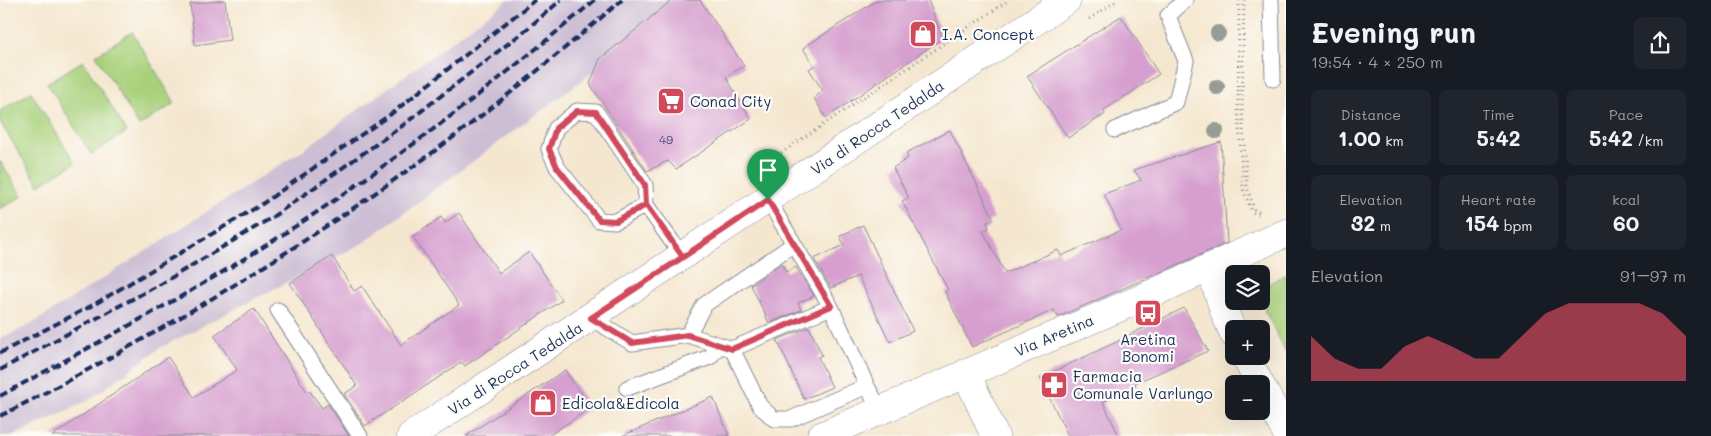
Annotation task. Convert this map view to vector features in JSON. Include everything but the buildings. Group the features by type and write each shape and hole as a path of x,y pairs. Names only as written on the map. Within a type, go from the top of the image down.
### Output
{"street":[{"name":"Via di Rocca Tedalda","path":"412,436 1067,0"},
{"name":"Via Aretina","path":"821,436 1210,267 1280,231"},
{"path":"1210,267 1228,320"},
{"path":"966,373 996,436"},
{"path":"1270,402 1286,432"}],"lane":[{"path":"1115,130 1176,102 1186,61 1168,16 1185,0"},
{"path":"1271,0 1273,80"},
{"path":"646,205 616,221 599,220 557,167 549,149 556,128 577,111 596,112 645,185 646,205 683,257"},
{"path":"768,200 831,306 867,386 880,410"},
{"path":"688,335 704,305 794,244"},
{"path":"627,388 710,357 726,347 831,306"},
{"path":"278,310 360,436"},
{"path":"591,318 632,343 688,335 726,347 760,406 774,420 791,420 867,386"}],"path":[{"path":"1239,0 1238,110 1243,189 1252,212 1280,231"},
{"path":"1244,0 1242,110 1247,187 1254,208 1280,231"}],"shaded area":[{"path":"508,0 680,0 604,64 363,243 160,348 89,400 13,436 0,436 0,339 32,324 303,150"}],"green space":[{"path":"132,32 175,103 139,126 96,55"},
{"path":"83,61 127,132 91,154 47,83"},
{"path":"31,92 75,163 39,185 0,122 0,111"},
{"path":"0,161 22,196 0,209"},
{"path":"1286,274 1286,352 1265,311 1270,310 1270,283"}],"railway":[{"path":"0,353 95,304 262,204 391,114 535,0"},
{"path":"0,370 164,282 271,218 402,126 527,29 561,0"},
{"path":"0,396 178,298 248,257 323,208 442,123 595,0"},
{"path":"0,416 164,327 322,229 425,158 475,120 622,0"}],"place":[{"name":"I.A. Concept","path":"923,34"},
{"name":"Conad City","path":"671,101"},
{"name":"Aretina Bonomi","path":"1148,313"},
{"name":"Farmacia Comunale Varlungo","path":"1054,385"},
{"name":"Edicola&Edicola","path":"543,403"}],"route":[{"path":"768,200 683,257 646,205 645,185 596,112 577,111 556,128 549,149 557,167 599,220 616,221 646,205 683,257 591,318 632,343 688,335 732,349 831,306 768,200"}]}
